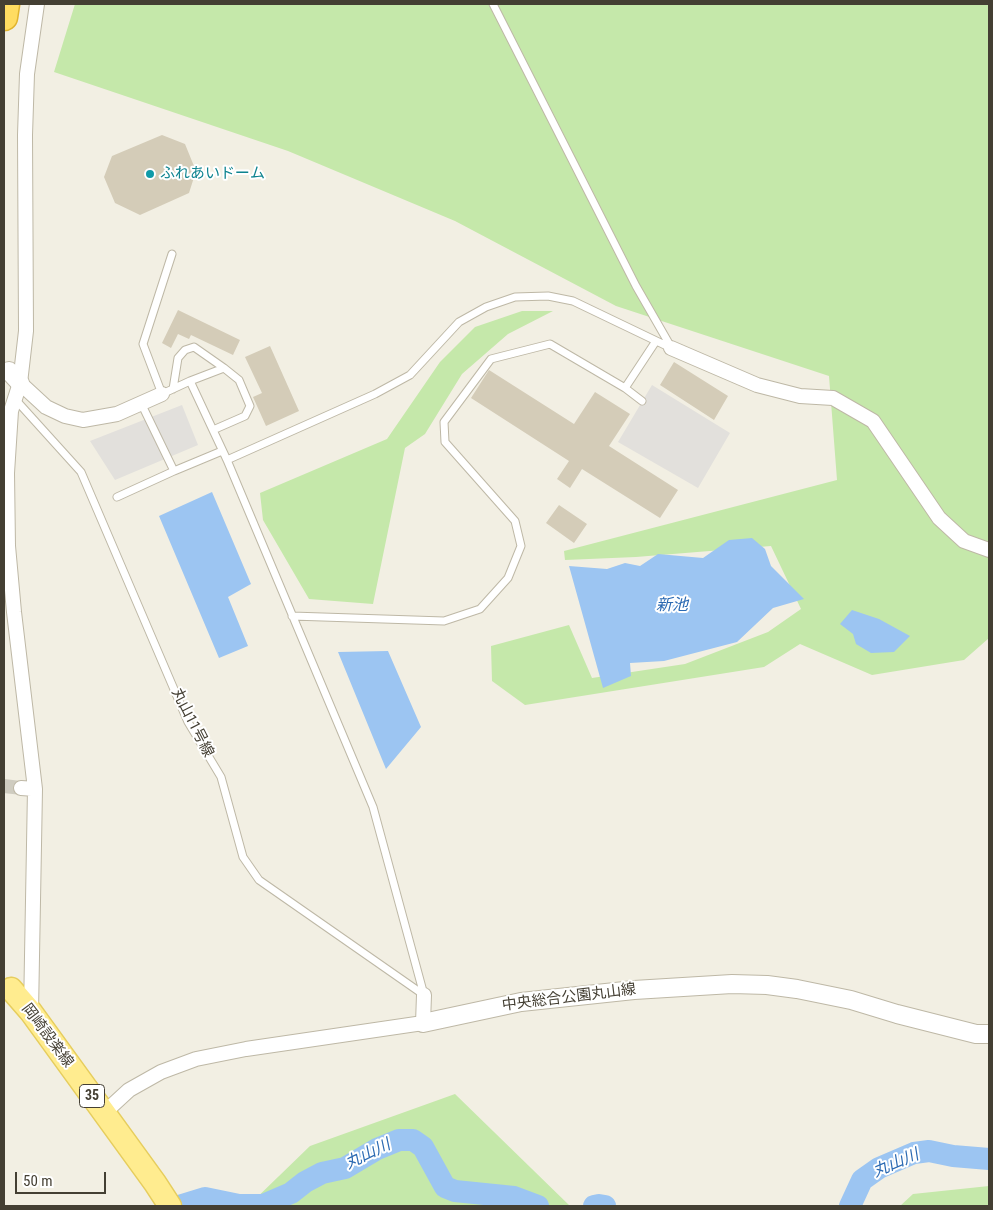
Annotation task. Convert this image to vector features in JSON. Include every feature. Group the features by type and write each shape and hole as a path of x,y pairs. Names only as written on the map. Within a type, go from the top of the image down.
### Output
{"highway":[{"path":"4,17 6,4"}],"main road":[{"name":"岡崎設楽線","path":"11,989 31,1012 156,1183 170,1206"}],"street":[{"path":"31,1012 28,789 8,546 7,473 11,411 26,331 27,74 37,4"},
{"path":"671,348 757,384 800,396 833,398 873,421 939,518 964,542 989,550"},
{"path":"15,384 46,406 65,416 83,420 117,414 167,391"},
{"name":"中央総合公園丸山線","path":"104,1113 129,1090 161,1072 196,1059 246,1049 423,1023 521,1002 634,990 732,984 767,985 851,1000 976,1034 989,1034"},
{"path":"423,1023 424,995"}],"lane":[{"path":"493,4 636,286 671,348"},
{"path":"167,391 143,344 172,254"},
{"path":"226,460 375,394 410,375 459,322 486,307 515,297 548,296 573,301 671,348"},
{"path":"625,388 656,341"},
{"path":"292,616 444,621 480,609 508,578 521,546 515,522 445,442 444,422 491,359 550,344 625,388 642,401"},
{"path":"167,391 178,358 185,350 194,347 239,380 250,406 244,416 213,430"},
{"path":"167,391 224,368"},
{"path":"190,382 222,450 373,808 424,995"},
{"name":"丸山11号線","path":"15,384 81,472 188,722 221,777 243,857 248,865 259,880 424,995"},
{"path":"141,403 174,471"},
{"path":"117,498 222,450"}],"green space":[{"path":"75,4 989,4 989,638 964,660 872,675 800,644 764,667 525,705 492,681 491,646 569,625 592,678 685,664 768,632 801,609 771,546 636,557 565,560 564,551 837,480 829,376 616,306 455,221 288,151 54,72"},
{"path":"522,311 553,311 508,334 462,374 425,434 405,448 373,604 309,599 263,520 260,493 387,439 440,362 475,327"},
{"path":"455,1094 570,1206 248,1206 310,1146"},
{"path":"989,1186 989,1206 900,1206 913,1194"}],"shaded area":[{"path":"652,385 730,433 698,488 618,442"},
{"path":"182,405 198,445 115,480 90,441"}],"water":[{"path":"212,492 251,584 228,597 248,646 219,658 159,516"},
{"name":"新池","path":"752,538 765,549 771,566 804,599 773,608 737,642 664,661 630,663 631,676 603,688 569,566 607,569 625,563 640,566 658,554 703,558 729,540"},
{"path":"852,610 879,619 910,636 894,652 871,653 856,644 853,634 840,624"},
{"path":"388,651 421,727 386,769 338,652"}],"building":[{"name":"ふれあいドーム","path":"162,135 185,144 196,171 189,193 140,215 115,203 104,177 112,156"},
{"path":"178,310 240,340 233,355 191,335 189,339 178,334 171,348 162,343"},
{"path":"270,346 299,411 266,426 253,397 262,393 245,357"},
{"path":"674,362 728,396 714,420 660,385"},
{"path":"489,370 574,424 595,392 630,414 609,446 678,490 660,518 582,469 570,488 557,479 569,461 471,398"},
{"path":"559,505 587,524 574,543 546,523"}],"waterway":[{"name":"丸山川","path":"179,1206 205,1198 239,1205 263,1205 291,1193 305,1182 322,1173 345,1168 377,1149 399,1140 413,1140 423,1147 445,1187 455,1191 514,1197 538,1206"},
{"name":"丸山川","path":"850,1206 862,1180 879,1168 914,1153 929,1151 953,1156 989,1159"},
{"name":"丸山川","path":"594,1206 605,1206"}],"tunnel":[{"path":"4,786 21,788"}],"place":[{"name":"ふれあいドーム","path":"150,174"}]}
